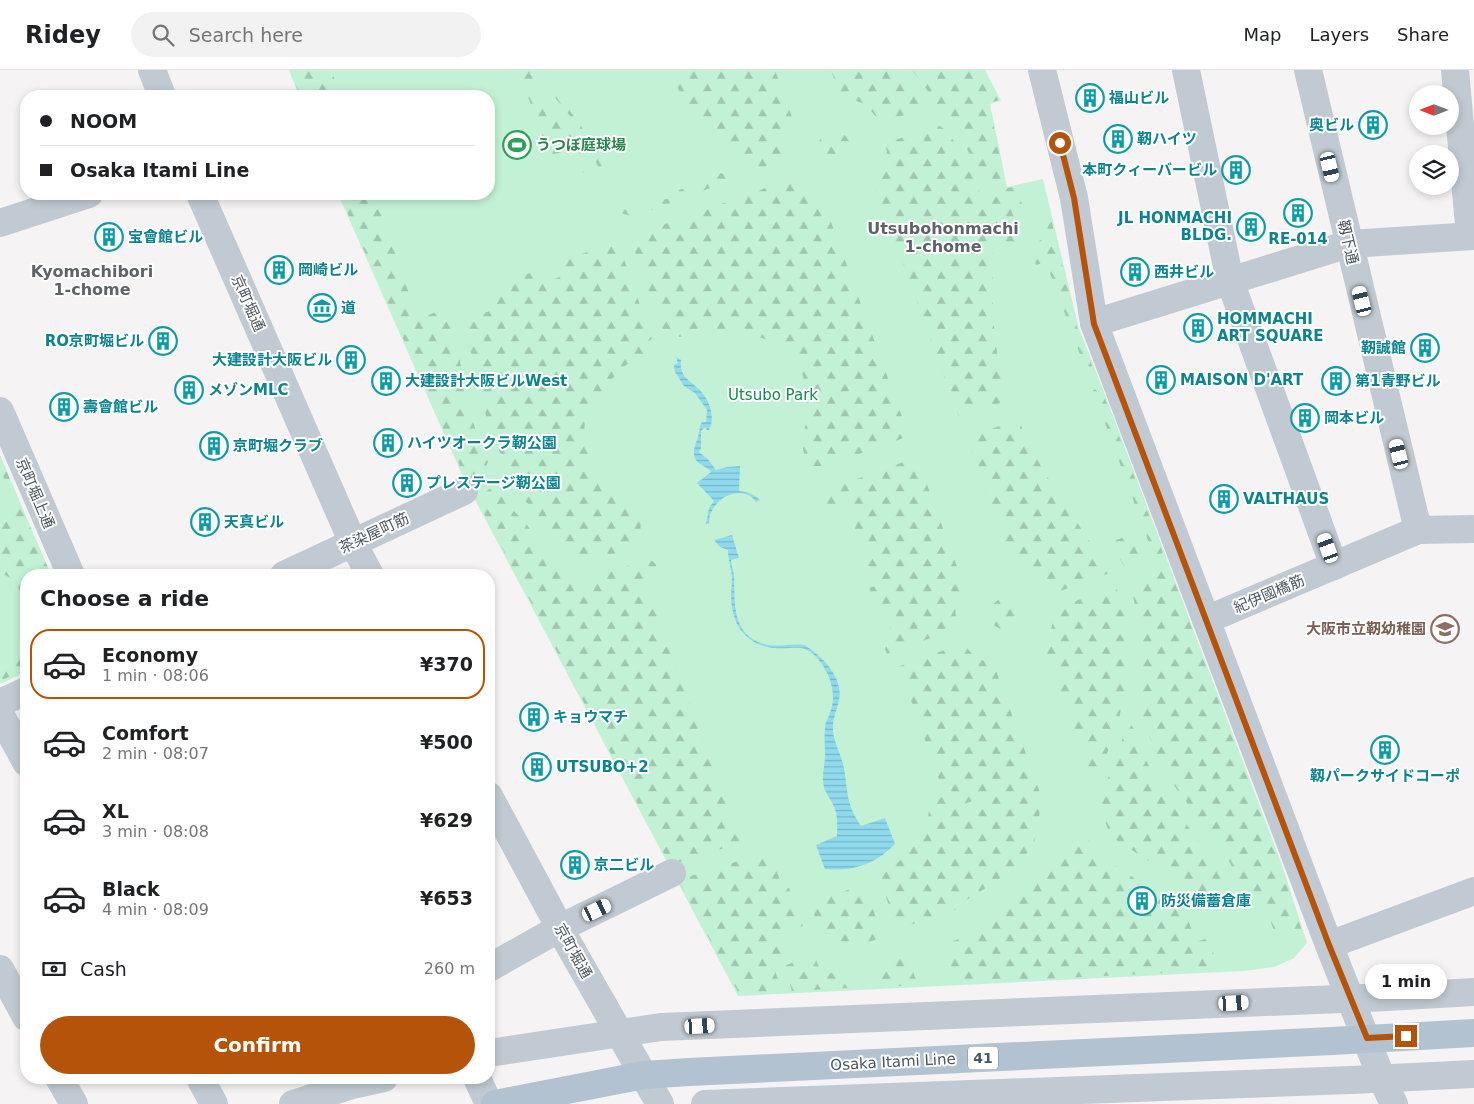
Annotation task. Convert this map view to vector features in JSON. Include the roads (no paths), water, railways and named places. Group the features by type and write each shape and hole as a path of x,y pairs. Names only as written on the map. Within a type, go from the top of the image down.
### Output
{"main road":[{"name":"Osaka Itami Line","path":"495,1104 644,1076 689,1072 1474,1032"}],"street":[{"path":"152,70 160,90"},
{"path":"1042,70 1074,198 1094,324 1329,945 1382,1079 1394,1104"},
{"path":"1186,70 1230,281 1334,566"},
{"name":"靱下通","path":"1308,70 1348,244 1418,530"},
{"path":"1094,324 1348,244 1472,236 1455,70"},
{"path":"0,223 71,200"},
{"name":"京町堀通","path":"203,200 353,543 367,569"},
{"name":"京町堀上通","path":"0,411 68,569"},
{"name":"茶染屋町筋","path":"297,569 464,492"},
{"name":"紀伊國橋筋","path":"1206,620 1418,530 1474,529"},
{"path":"0,703 20,694"},
{"path":"0,714 20,751"},
{"name":"京町堀通","path":"495,807 618,1033 660,1104"},
{"path":"495,965 560,928 672,873"},
{"path":"1329,945 1474,891"},
{"path":"0,969 20,1006"},
{"path":"495,1052 661,1027 1474,992"},
{"path":"705,1104 1474,1074"},
{"path":"62,1084 74,1104"},
{"path":"203,1084 214,1104"},
{"path":"294,1104 368,1084"},
{"path":"480,1084 489,1104"}],"water":[{"path":"676,357 681,360 683,374 703,393 712,414 709,430 705,427 701,431 701,448 699,452 707,458 716,470 740,466 739,491 751,494 760,500 756,502 750,496 742,493 726,496 714,507 709,523 706,524 709,508 714,501 697,483 711,472 708,468 699,464 694,451 701,424 706,422 707,410 695,393 684,386 675,372 674,365 678,363"},
{"path":"732,535 739,558 731,560 731,564 734,575 735,606 740,625 753,640 764,644 779,646 804,645 824,661 835,675 840,691 833,731 843,764 849,802 861,826 885,818 895,844 880,857 863,865 845,869 825,869 816,845 837,836 836,812 823,783 825,726 833,698 830,680 821,663 805,649 766,647 751,640 741,630 732,607 732,577 728,550 720,547 714,540"}],"place":[{"name":"福山ビル","path":"1090,98"},
{"name":"奥ビル","path":"1373,125"},
{"name":"靭ハイツ","path":"1118,139"},
{"name":"うつぼ庭球場","path":"517,145"},
{"name":"本町クィーバービル","path":"1236,170"},
{"name":"RE-014","path":"1298,213"},
{"name":"JL HONMACHI BLDG.","path":"1251,227"},
{"name":"宝會館ビル","path":"109,237"},
{"name":"岡崎ビル","path":"279,270"},
{"name":"西井ビル","path":"1135,272"},
{"name":"道","path":"322,308"},
{"name":"HOMMACHI ART SQUARE","path":"1198,328"},
{"name":"RO京町堀ビル","path":"163,341"},
{"name":"靭誠館","path":"1425,348"},
{"name":"大建設計大阪ビル","path":"351,360"},
{"name":"MAISON D'ART","path":"1161,380"},
{"name":"大建設計大阪ビルWest","path":"386,381"},
{"name":"第1青野ビル","path":"1336,381"},
{"name":"メゾンMLC","path":"189,390"},
{"name":"壽會館ビル","path":"64,407"},
{"name":"岡本ビル","path":"1305,418"},
{"name":"ハイツオークラ靭公園","path":"388,443"},
{"name":"京町堀クラブ","path":"214,446"},
{"name":"プレステージ靭公園","path":"407,483"},
{"name":"VALTHAUS","path":"1224,499"},
{"name":"天真ビル","path":"205,522"},
{"name":"大阪市立靭幼稚園","path":"1445,629"},
{"name":"キョウマチ","path":"534,717"},
{"name":"靱パークサイドコーポ","path":"1385,750"},
{"name":"UTSUBO+2","path":"537,767"},
{"name":"京二ビル","path":"575,865"},
{"name":"防災備蓄倉庫","path":"1142,901"}],"district":[{"name":"Utsubohonmachi 1-chome","path":"943,237"},
{"name":"Kyomachibori 1-chome","path":"92,280"}],"park label":[{"name":"Utsubo Park","path":"773,395"}]}
